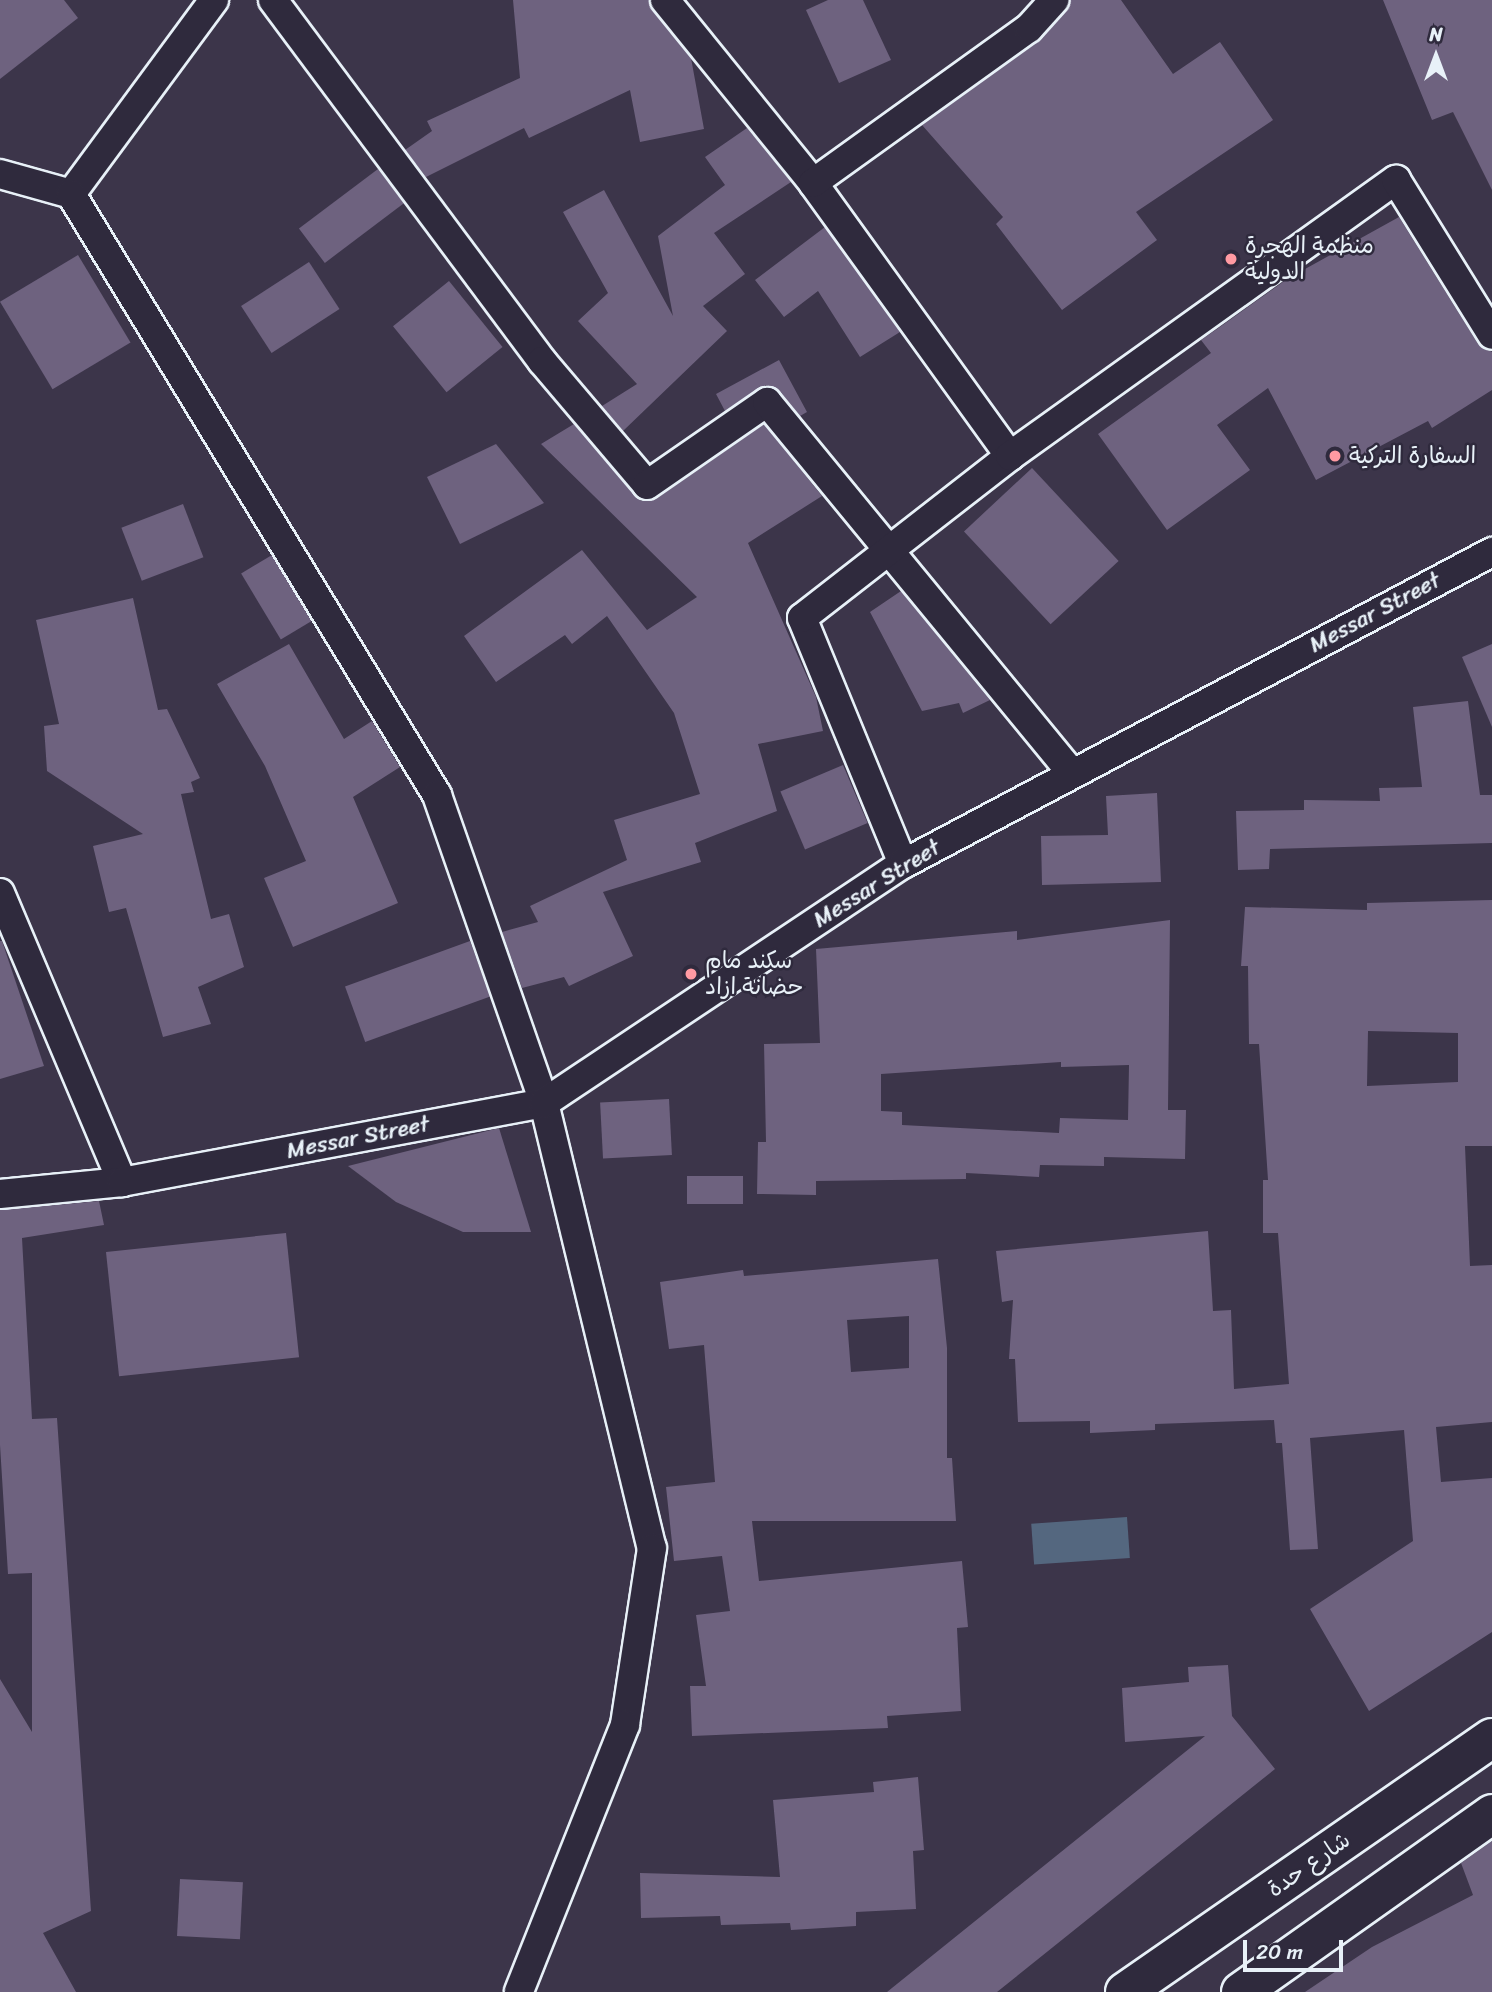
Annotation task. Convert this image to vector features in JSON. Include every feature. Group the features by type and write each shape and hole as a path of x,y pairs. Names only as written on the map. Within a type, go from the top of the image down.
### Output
{"main road":[{"name":"شارع حدة","path":"1125,1992 1492,1738"},
{"path":"1243,1991 1492,1814"}],"street":[{"path":"71,194 214,0"},
{"path":"273,0 542,361 647,485 767,402 887,552 1072,773"},
{"path":"665,0 813,183 1010,456"},
{"path":"813,183 1029,28 1054,0"},
{"path":"0,174 71,194 437,795 544,1103 652,1548 625,1725 519,1992"},
{"path":"903,864 803,618 1010,456 1396,180 1492,335"},
{"name":"Messar Street","path":"0,1194 122,1182 544,1103 903,864 1492,552"},
{"path":"0,893 122,1182"}],"water":[{"path":"1127,1517 1130,1558 1034,1565 1031,1524"}],"building":[{"path":"0,0 64,0 78,18 0,79"},
{"path":"513,0 649,0 691,58 704,129 640,142 630,90 529,138 524,128 426,177 405,150 432,131 427,121 520,78"},
{"path":"828,0 863,0 891,60 839,83 806,10"},
{"path":"1070,0 1121,0 1173,74 1220,42 1273,120 1136,212 1157,240 1062,310 996,224 1003,217 922,125 1039,41"},
{"path":"1383,0 1492,0 1492,190 1453,112 1432,120"},
{"path":"747,128 791,182 714,233 745,274 703,306 727,331 623,431 602,406 637,384 578,321 608,293 563,212 604,190 673,316 658,236 725,185 705,157"},
{"path":"378,169 404,203 325,263 299,229"},
{"path":"1399,217 1478,344 1492,352 1492,390 1432,428 1428,421 1316,480 1268,388 1217,425 1250,470 1167,530 1098,434 1211,353 1201,340 1287,279"},
{"path":"825,227 900,332 860,357 818,291 784,317 755,280"},
{"path":"78,255 131,342 53,389 0,302"},
{"path":"309,262 339,309 272,353 241,306"},
{"path":"449,281 502,347 447,392 393,326"},
{"path":"779,360 807,412 800,416 779,391 766,385 725,411 716,394"},
{"path":"574,424 641,501 656,499 764,424 822,496 748,543 816,697 823,731 758,744 777,811 695,843 701,862 603,892 633,956 569,986 564,977 522,988 502,932 538,922 530,906 627,860 614,820 700,794 674,713 607,616 572,644 565,635 496,682 464,636 582,550 647,630 697,597 541,444"},
{"path":"496,444 544,503 460,544 427,477"},
{"path":"1032,468 1119,561 1051,624 964,531"},
{"path":"183,504 203,557 142,581 121,528"},
{"path":"272,555 312,621 281,640 241,574"},
{"path":"901,591 990,700 963,713 959,703 922,711 870,612"},
{"path":"133,598 158,710 167,709 200,778 191,782 194,792 181,794 211,919 229,914 244,967 198,987 211,1024 163,1037 126,908 109,912 93,846 143,834 47,771 44,726 59,724 36,620"},
{"path":"289,644 344,739 372,721 400,767 353,797 398,903 293,947 264,878 306,861 265,766 217,684"},
{"path":"1492,644 1492,727 1462,657"},
{"path":"1468,701 1480,795 1492,795 1492,843 1270,849 1269,869 1238,870 1236,811 1304,810 1304,800 1380,801 1379,788 1422,787 1413,707"},
{"path":"843,765 868,823 805,850 780,792"},
{"path":"1157,793 1161,882 1042,885 1041,836 1108,835 1106,796"},
{"path":"1492,900 1492,1146 1465,1146 1470,1266 1492,1265 1492,1422 1436,1427 1441,1482 1492,1478 1492,1632 1369,1711 1310,1609 1413,1541 1404,1430 1310,1438 1318,1549 1290,1550 1282,1443 1276,1443 1274,1420 1155,1424 1155,1430 1090,1433 1090,1421 1018,1422 1015,1359 1009,1359 1013,1300 1002,1302 996,1251 1208,1231 1213,1311 1231,1310 1234,1389 1289,1384 1278,1233 1263,1233 1263,1180 1268,1180 1259,1044 1249,1044 1248,966 1241,966 1245,907 1367,910 1367,903","holes":["1368,1031 1458,1033 1458,1082 1367,1086"]},
{"path":"1170,920 1168,1110 1186,1110 1185,1159 1104,1157 1104,1166 1040,1165 1039,1177 966,1173 966,1179 816,1181 816,1195 757,1194 758,1142 766,1142 764,1044 820,1043 816,949 1017,931 1017,940","holes":["1061,1062 1061,1067 1129,1065 1128,1120 1060,1118 1059,1133 902,1125 902,1112 881,1111 881,1074"]},
{"path":"0,941 44,1066 0,1079"},
{"path":"470,941 490,996 365,1042 345,986"},
{"path":"669,1099 672,1155 603,1159 600,1103"},
{"path":"499,1128 531,1232 463,1232 396,1202 348,1166"},
{"path":"687,1176 743,1176 743,1204 687,1204"},
{"path":"99,1201 104,1225 22,1238 32,1419 57,1418 91,1911 43,1933 76,1992 0,1992 0,1679 32,1732 32,1573 8,1574 0,1445 0,1210"},
{"path":"286,1233 299,1357 119,1376 106,1252"},
{"path":"938,1259 947,1348 947,1458 952,1458 956,1521 752,1521 759,1581 962,1561 968,1627 957,1628 961,1711 887,1716 888,1728 692,1736 690,1686 706,1686 696,1615 730,1611 722,1556 674,1561 666,1487 715,1482 704,1345 669,1349 660,1282 743,1270 744,1276","holes":["909,1316 909,1368 851,1372 847,1320"]},
{"path":"1228,1665 1232,1716 1275,1769 997,1992 887,1992 1205,1736 1125,1742 1122,1688 1189,1682 1188,1667"},
{"path":"918,1777 924,1850 913,1851 916,1909 856,1912 856,1926 791,1930 790,1923 721,1925 720,1916 641,1918 640,1873 780,1877 773,1800 874,1792 873,1782"},
{"path":"1492,1841 1492,1992 1305,1992 1372,1947 1473,1895 1461,1863"},
{"path":"180,1879 243,1882 240,1939 177,1936"}],"place":[{"name":"منظمة الهجرة الدولية","path":"1231,259"},
{"name":"السفارة التركية","path":"1335,456"},
{"name":"سكند مام حضانة ازاد","path":"691,974"}]}
